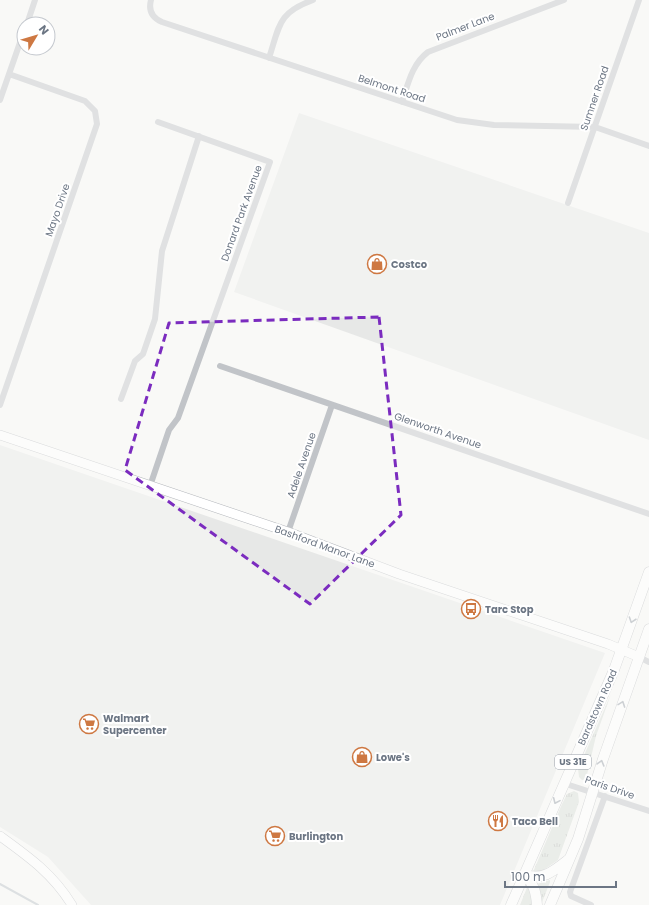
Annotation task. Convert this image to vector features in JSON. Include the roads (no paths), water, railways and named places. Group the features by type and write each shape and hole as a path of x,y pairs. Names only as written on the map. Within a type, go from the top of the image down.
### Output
{"main road":[{"name":"Bardstown Road","path":"511,905 622,649 649,572"},
{"name":"Bardstown Road","path":"550,905 571,857 603,759 649,629"},
{"path":"524,874 532,878 540,877 554,871 571,857"},
{"path":"524,874 531,881 536,892 537,905"}],"street":[{"path":"29,16 35,0"},
{"name":"Belmont Road","path":"151,0 151,11 158,20 402,102 471,123 595,128 649,146"},
{"path":"269,58 284,17 294,8 313,0"},
{"name":"Palmer Lane","path":"402,102 413,70 420,58 428,52 564,0"},
{"name":"Sumner Road","path":"568,203 639,0"},
{"path":"0,100 16,54"},
{"name":"Mayo Drive","path":"0,406 97,124 95,111 85,101 9,74"},
{"path":"121,399 136,362 143,354 155,319 162,251 199,136 158,122"},
{"name":"Donard Park Avenue","path":"150,486 169,430 178,418 270,162 199,136"},
{"name":"Glenworth Avenue","path":"220,366 649,514"},
{"name":"Adele Avenue","path":"288,532 332,405"},
{"name":"Bashford Manor Lane","path":"0,435 288,532 399,574 622,649 649,662"},
{"name":"Paris Drive","path":"564,783 649,811"},
{"path":"591,905 574,898 570,892 605,796"},
{"path":"0,836 46,871 66,895 72,905"}],"waterway":[{"path":"0,884 38,905"}],"place":[{"name":"Costco","path":"377,264"},
{"name":"Tarc Stop","path":"471,609"},
{"name":"Walmart Supercenter","path":"89,724"},
{"name":"Lowe's","path":"362,757"},
{"name":"Taco Bell","path":"498,821"},
{"name":"Burlington","path":"275,836"}]}
